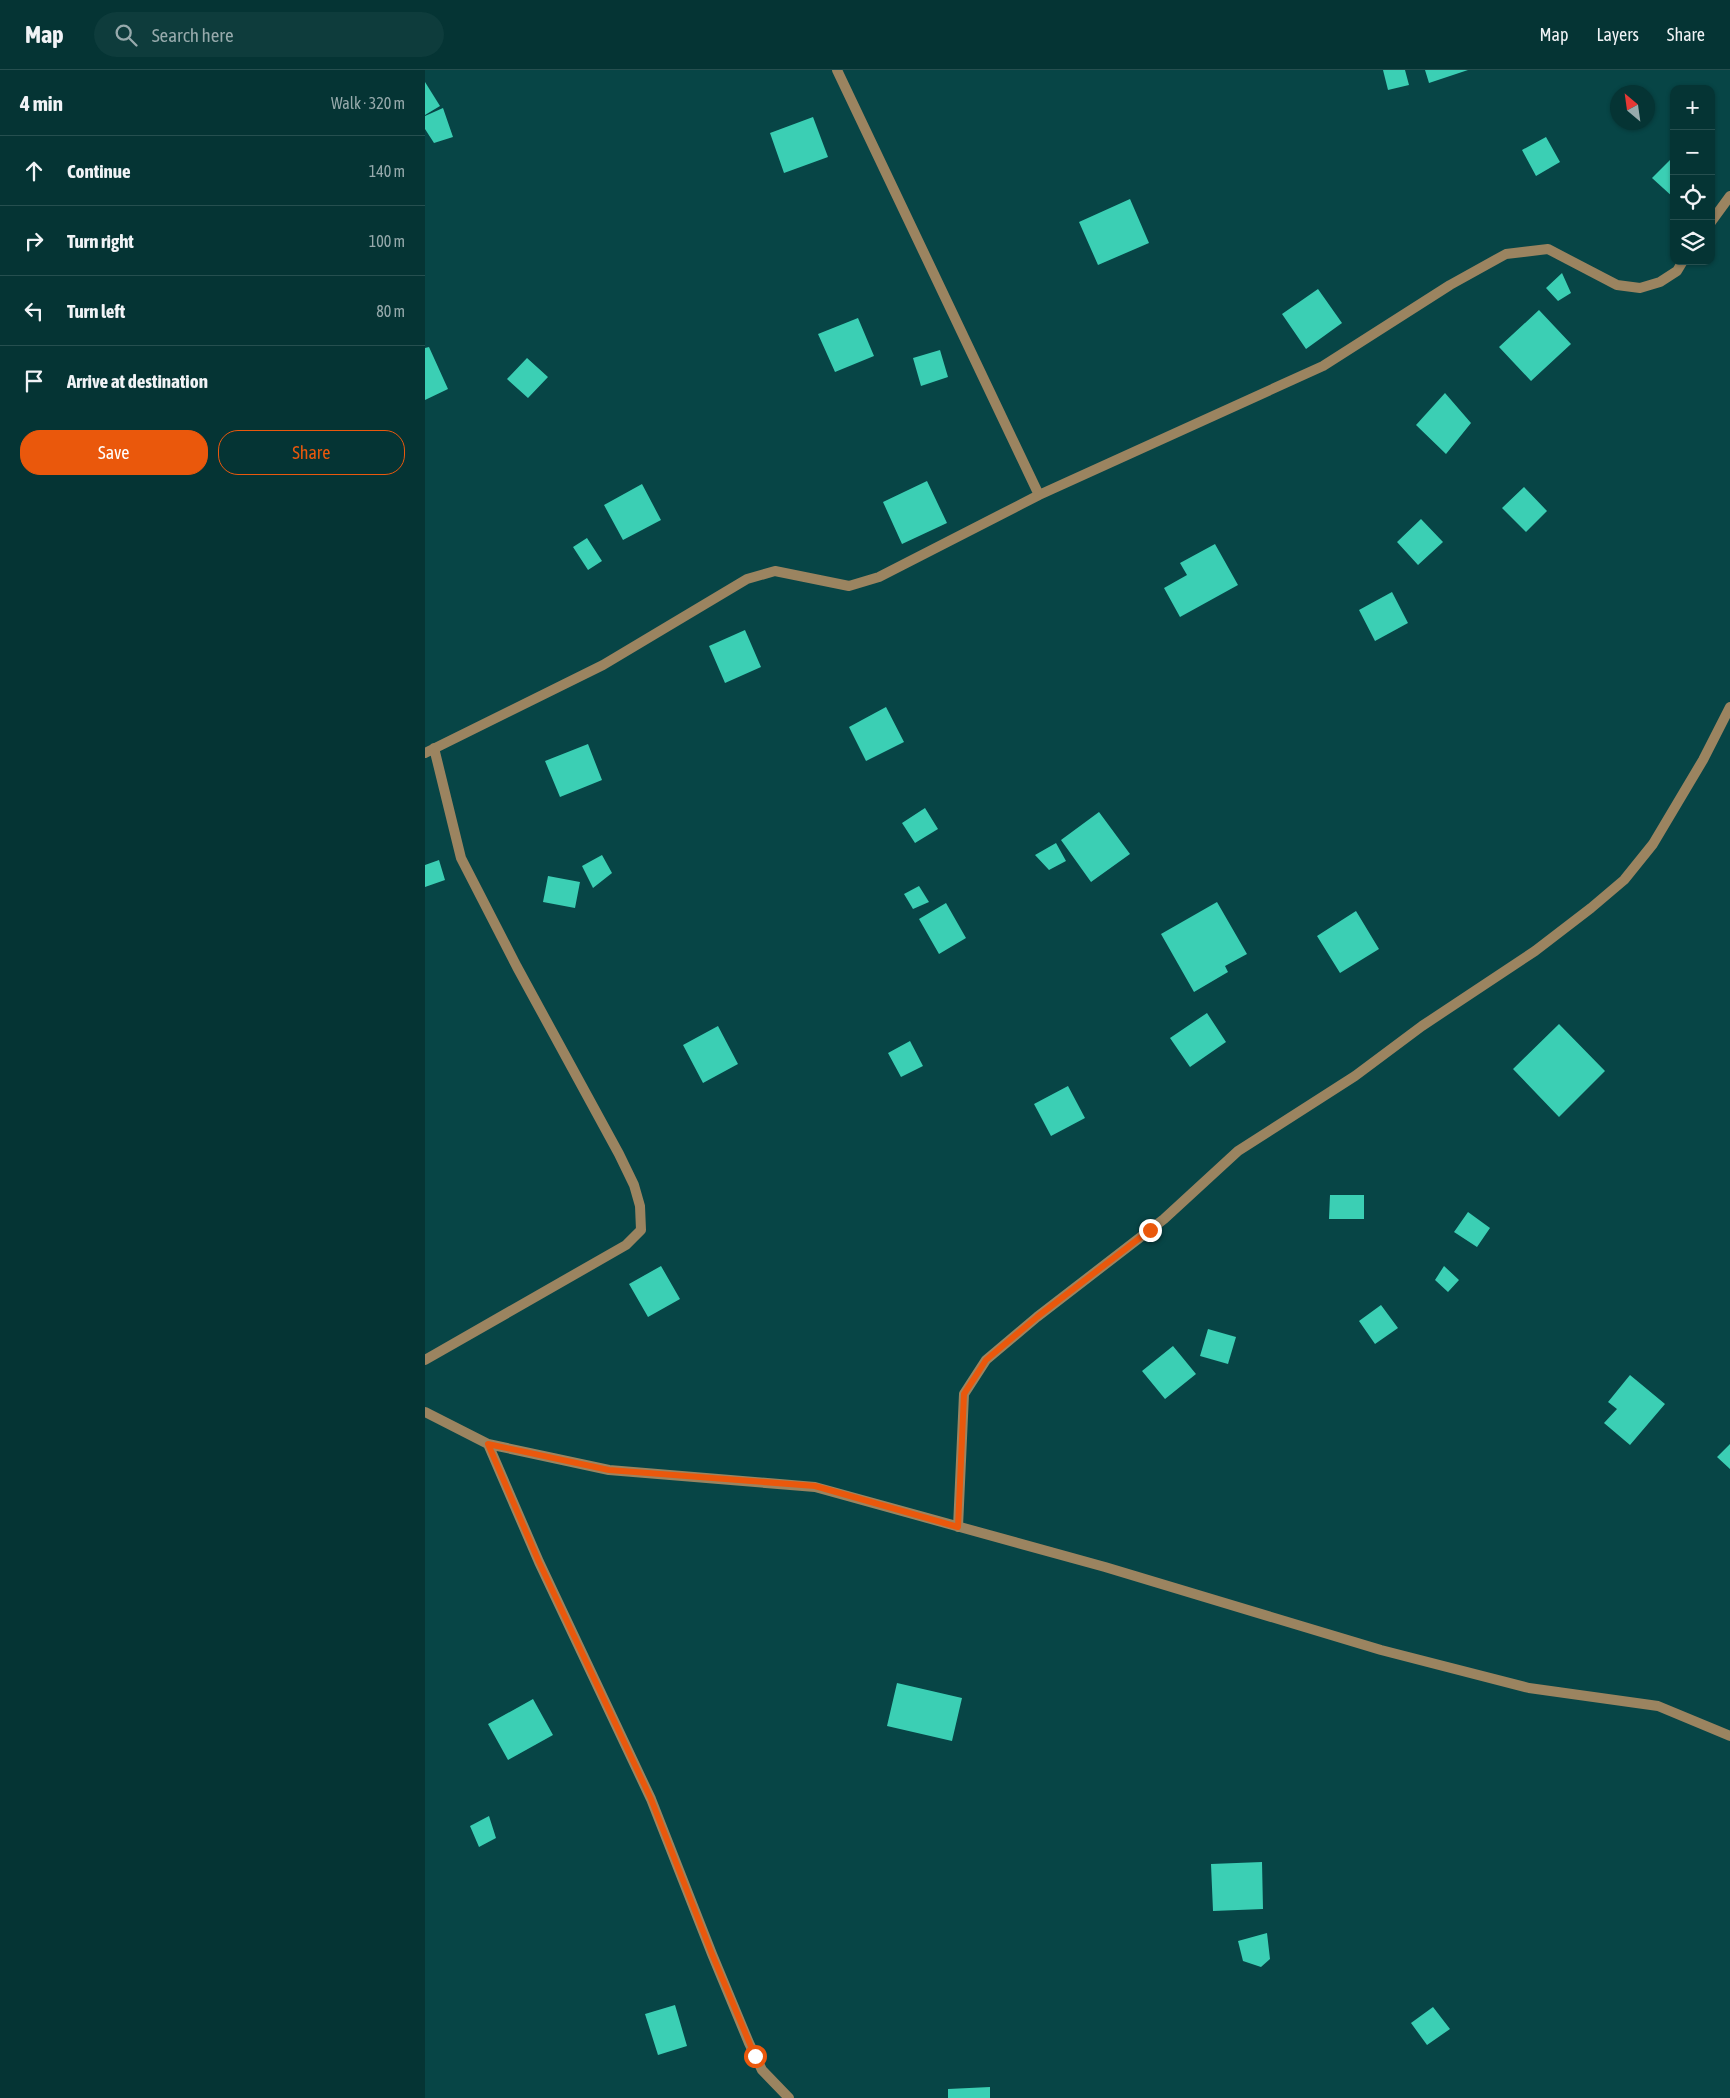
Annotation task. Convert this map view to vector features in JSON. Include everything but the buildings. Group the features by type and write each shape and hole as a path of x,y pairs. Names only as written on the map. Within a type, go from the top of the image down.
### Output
{"street":[{"path":"837,70 1039,495"},
{"path":"1712,220 1730,196"},
{"path":"425,1360 626,1245 641,1230 640,1206 634,1185 619,1154 517,967 461,858 430,751 603,665 747,579 775,571 849,586 879,577 1039,495 1323,366 1449,285 1507,254 1548,249 1617,285 1641,288 1659,282 1677,271 1681,265"},
{"path":"958,1527 964,1394 986,1360 1037,1317 1165,1219 1238,1151 1355,1076 1422,1026 1519,962 1591,908 1624,880 1653,844 1703,760 1730,707"},
{"path":"425,1412 488,1444 609,1470 815,1486 1114,1570 1381,1650 1529,1688 1658,1706 1730,1736"},
{"path":"488,1444 539,1562 651,1799 749,2043 762,2070 789,2098"}],"route":[{"path":"755,2056 712,1954 651,1799 539,1562 488,1444 609,1470 815,1486 958,1527 964,1394 986,1360 1037,1317 1150,1230"}]}
